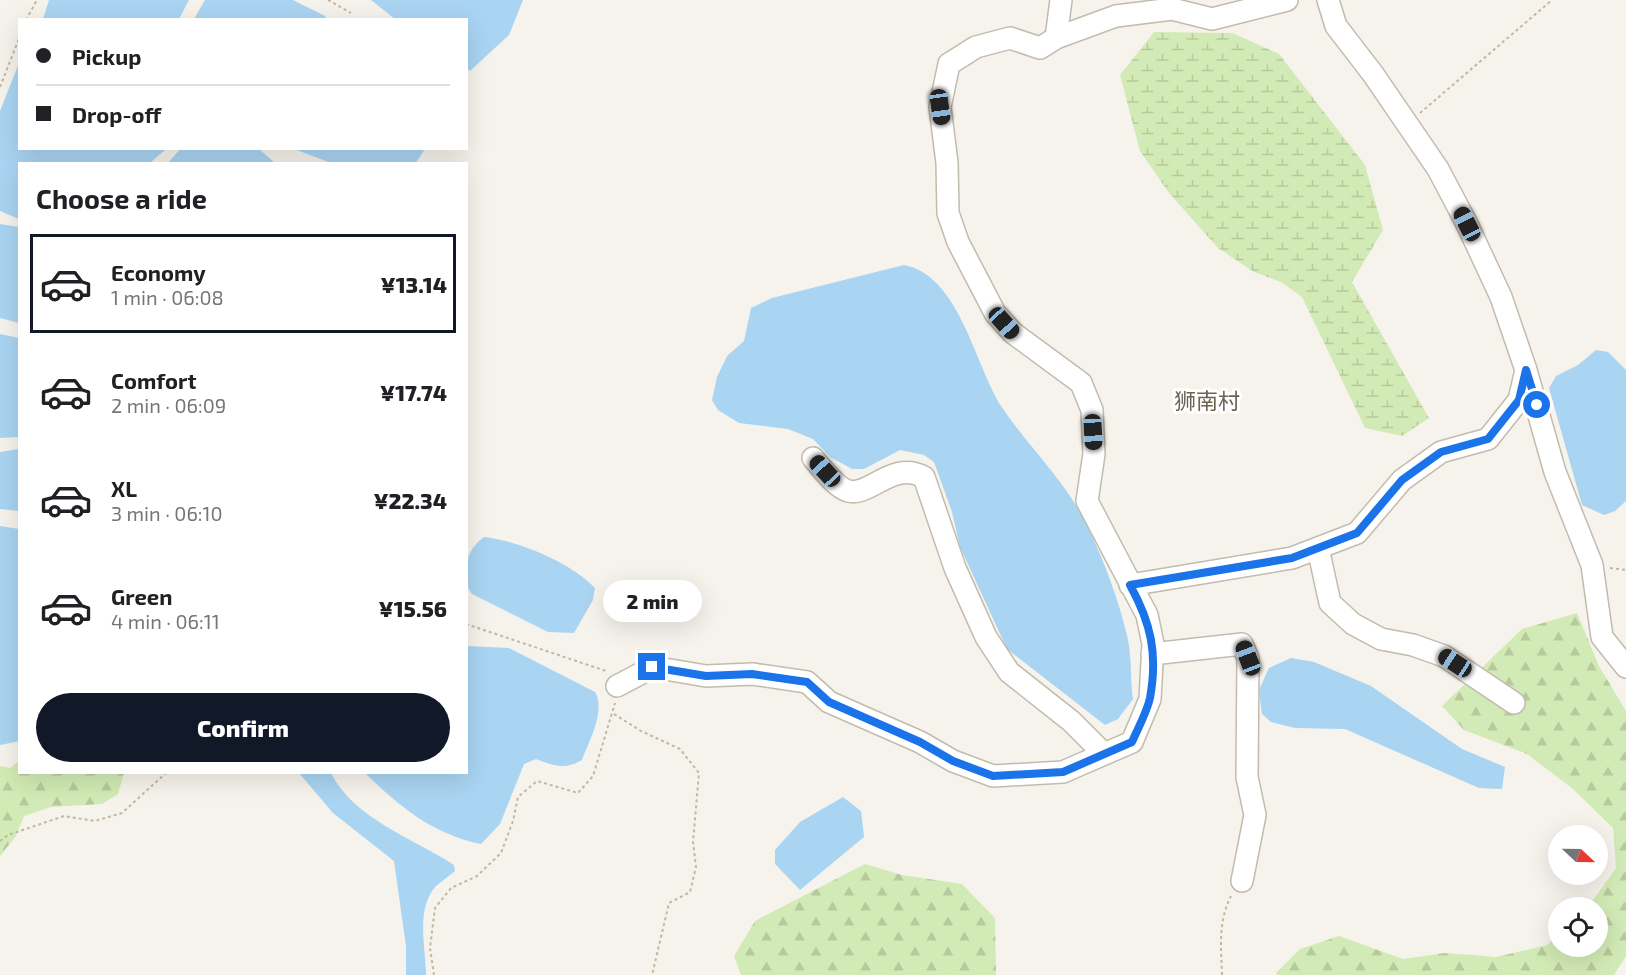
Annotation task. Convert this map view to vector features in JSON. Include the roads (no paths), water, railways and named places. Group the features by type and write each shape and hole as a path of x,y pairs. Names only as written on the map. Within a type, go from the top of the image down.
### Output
{"street":[{"path":"1056,38 1061,0"},
{"path":"617,686 652,667 706,676 752,674 807,682 829,702 920,742 953,761 993,776 1063,772 1132,742 1150,699 1152,654 1147,615 1087,501 1094,454 1092,410 1081,383 1013,333 995,313 958,242 948,213 947,163 940,107 949,64 976,46 1010,38 1040,48 1056,38 1116,16 1172,9 1212,19 1287,0"},
{"path":"1328,0 1336,26 1373,74 1438,169 1501,297 1526,370 1555,472 1592,565 1602,637 1626,668"},
{"path":"1130,585 1292,558 1357,533 1402,480 1441,452 1488,439 1519,400 1526,370"},
{"path":"813,458 845,490 854,492 900,472 914,472 924,477 955,568 986,637 1009,672 1071,720 1103,753"},
{"path":"1318,548 1330,603 1353,624 1381,639 1413,645 1444,656 1515,703"},
{"path":"1152,654 1242,644 1248,658 1247,777 1255,815 1242,881"}],"water":[{"path":"49,0 189,0 180,18 43,18"},
{"path":"205,0 293,0 326,18 195,18"},
{"path":"371,0 523,0 509,35 470,71 468,70 468,18 394,18"},
{"path":"18,66 18,150 165,150 151,162 18,162 18,219 0,211 0,111"},
{"path":"179,150 260,150 274,162 169,162"},
{"path":"297,150 424,150 416,162 328,162"},
{"path":"0,224 18,227 18,323 0,318"},
{"path":"904,265 923,272 939,285 952,303 1001,406 1068,493 1096,544 1124,623 1129,647 1133,699 1118,719 1105,725 1007,649 960,547 952,512 934,462 924,455 900,450 864,469 852,469 830,457 813,439 788,429 739,423 718,410 712,400 717,377 727,356 744,341 751,308 772,298"},
{"path":"0,334 18,338 18,437 0,438"},
{"path":"1596,350 1608,352 1626,370 1626,501 1615,511 1604,515 1582,505 1549,388 1556,376 1578,365"},
{"path":"18,449 18,511 0,509 0,452"},
{"path":"0,526 18,529 18,741 0,745"},
{"path":"484,537 528,548 558,561 595,588 593,600 574,633 548,632 472,594 468,587 468,558 478,542"},
{"path":"468,646 509,648 595,692 599,708 598,717 582,760 565,766 536,759 524,764 500,824 481,844 432,826 391,797 366,774 468,774"},
{"path":"1291,658 1314,662 1371,686 1462,749 1505,767 1502,789 1479,788 1345,729 1295,728 1271,722 1262,714 1259,690 1269,668"},
{"path":"300,774 332,774 341,789 369,815 454,865 455,871 436,886 426,906 423,929 426,975 406,975 406,946 394,861 333,813"},
{"path":"843,797 861,811 864,837 800,890 775,864 775,850 800,822"}],"district":[{"name":"狮南村","path":"1207,400"}]}
